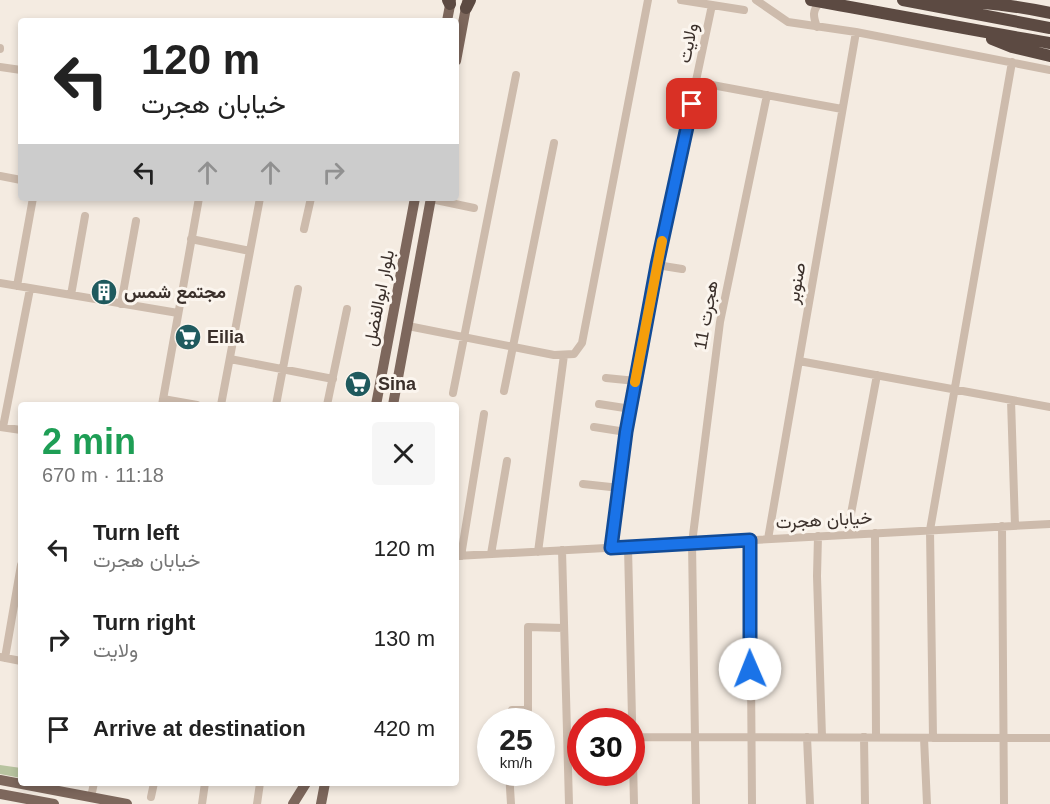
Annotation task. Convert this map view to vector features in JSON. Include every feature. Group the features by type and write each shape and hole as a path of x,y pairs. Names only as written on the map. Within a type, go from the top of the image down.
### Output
{"highway":[{"path":"815,1 972,31 1050,43"},
{"path":"908,1 962,1 1021,7 1050,13"},
{"path":"908,1 1050,28"},
{"path":"972,31 1012,46 1050,56"}],"main road":[{"path":"447,18 450,1"},
{"path":"459,46 468,3"},
{"name":"بلوار ابوالفضل","path":"377,402 414,201"},
{"name":"بلوار ابوالفضل","path":"394,402 431,201"},
{"path":"410,223 426,226"},
{"path":"0,780 18,784"},
{"path":"29,786 127,804"},
{"path":"293,804 304,786"},
{"path":"303,804 306,786"},
{"path":"321,804 324,786"},
{"path":"30,802 34,787"},
{"path":"0,794 30,802 54,804"}],"street":[{"path":"408,326 555,355 574,354 582,343 648,0"},
{"path":"681,0 744,10"},
{"path":"756,0 788,22 856,32 1050,69"},
{"path":"815,1 813,16 817,27"},
{"name":"ولایت","path":"611,548 626,432 657,265 712,5"},
{"name":"صنوبر","path":"768,539 856,32"},
{"path":"927,804 930,530 1012,62"},
{"path":"0,67 18,70"},
{"path":"453,393 516,75"},
{"path":"696,81 842,109"},
{"name":"هجرت 11","path":"696,804 692,543 720,322 767,95"},
{"path":"504,391 554,143"},
{"path":"0,176 18,179"},
{"path":"16,286 32,201"},
{"path":"162,402 198,201"},
{"path":"222,402 259,201"},
{"path":"304,229 310,201"},
{"path":"441,201 474,208"},
{"path":"71,295 85,216"},
{"path":"121,304 136,221"},
{"path":"191,239 250,251"},
{"path":"657,265 682,269"},
{"path":"0,283 178,313"},
{"path":"18,430 2,427 30,288"},
{"path":"277,402 298,289"},
{"path":"328,402 347,309"},
{"path":"538,552 564,355"},
{"path":"230,359 333,379"},
{"path":"799,361 1050,407"},
{"path":"847,535 877,375"},
{"path":"606,378 636,381"},
{"path":"1011,400 1015,526"},
{"path":"599,404 631,409"},
{"path":"459,556 484,414"},
{"path":"594,427 626,432"},
{"path":"491,554 507,461"},
{"path":"583,484 620,488"},
{"name":"خیابان هجرت","path":"459,556 1050,524"},
{"path":"1002,526 1004,804"},
{"path":"875,533 876,738"},
{"path":"819,537 817,576 822,737"},
{"path":"750,540 752,804"},
{"path":"628,547 631,708"},
{"path":"562,550 567,736"},
{"path":"18,580 2,658 18,661"},
{"path":"528,708 528,627 564,628"},
{"path":"645,736 1050,738"},
{"path":"807,737 810,804"},
{"path":"864,737 865,804"},
{"path":"91,797 93,786"},
{"path":"151,797 153,786"},
{"path":"202,804 205,786"},
{"path":"257,804 260,786"},
{"path":"510,786 511,804"},
{"path":"568,786 569,804"},
{"path":"633,786 634,804"}],"green space":[{"path":"0,765 18,768 18,777 0,774"}],"slow traffic":[{"path":"635,382 662,241"}],"place":[{"name":"مجتمع شمس","path":"104,292"},
{"name":"Eilia","path":"188,337"},
{"name":"Sina","path":"358,384"}],"route":[{"path":"692,104 657,265 626,432 611,548 750,540 750,669"}]}
